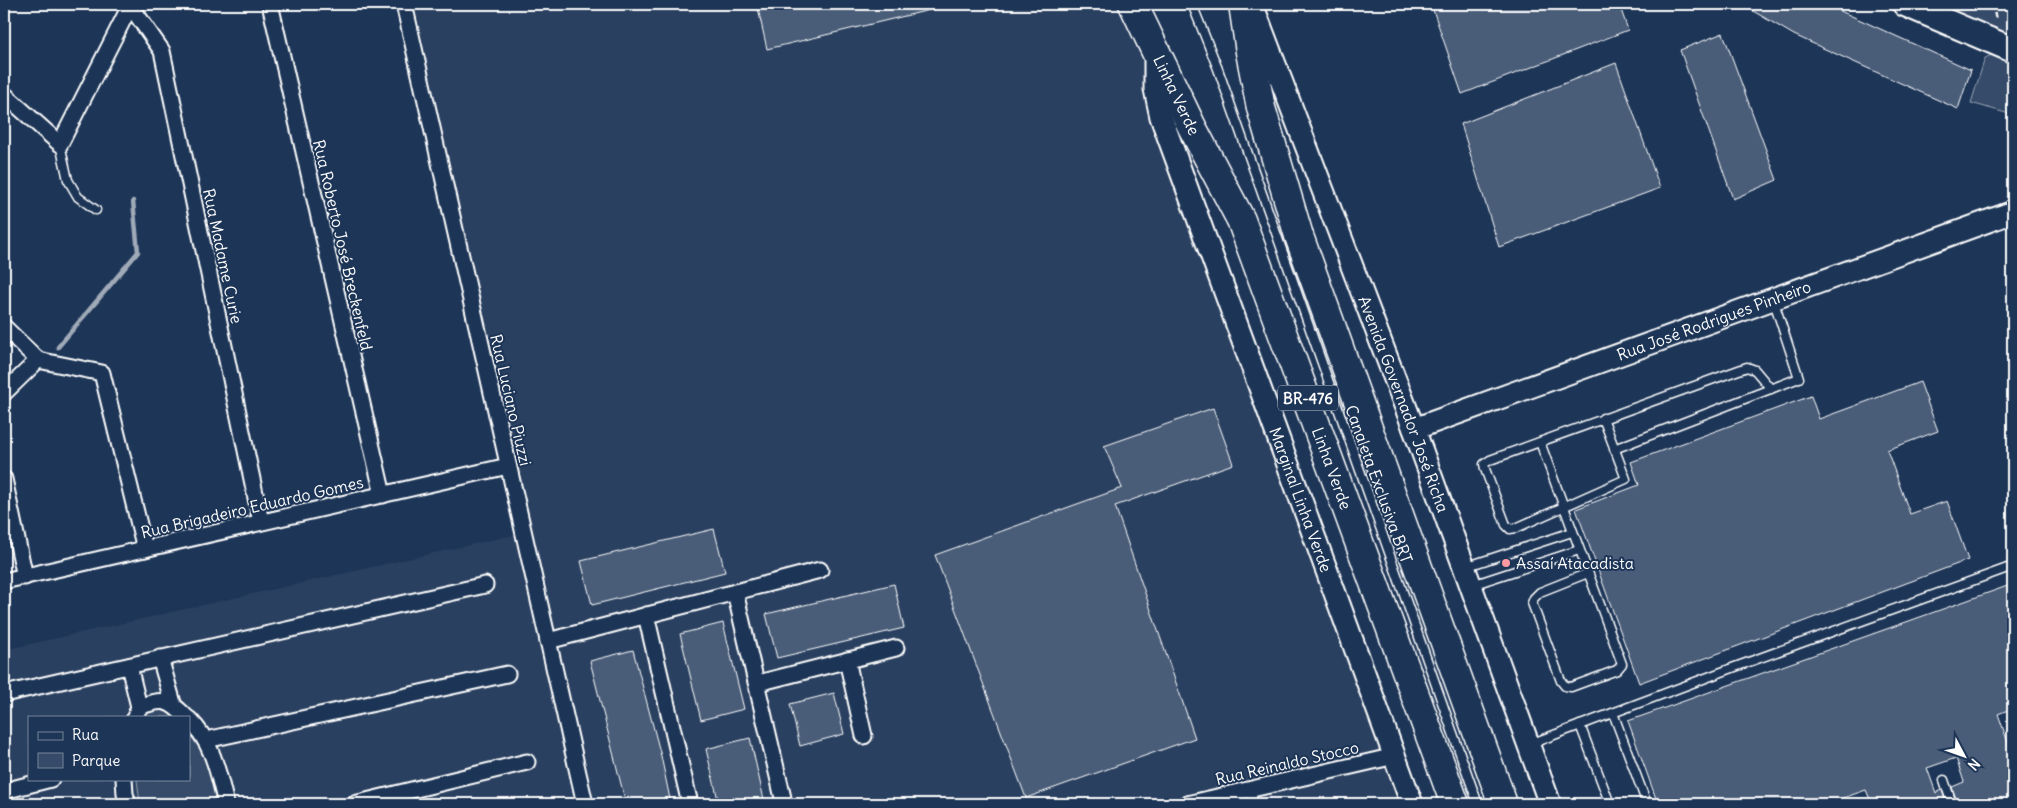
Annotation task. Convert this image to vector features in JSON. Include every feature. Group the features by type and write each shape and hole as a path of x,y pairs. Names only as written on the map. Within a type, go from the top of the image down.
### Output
{"highway":[{"name":"Linha Verde","path":"1133,4 1241,220 1455,804"},
{"name":"BR-476","path":"1243,4 1261,108 1300,236 1503,804"}],"main road":[{"name":"Avenida Governador José Richa","path":"1252,4 1414,429 1550,804"},
{"path":"1905,4 2013,50"},
{"name":"Marginal Linha Verde","path":"1155,51 1155,89 1161,117 1412,804"},
{"name":"Rua José Rodrigues Pinheiro","path":"1414,429 2013,212"}],"street":[{"name":"Rua Roberto José Breckenfeld","path":"270,4 383,495"},
{"name":"Rua Luciano Piuzzi","path":"404,4 585,804"},
{"path":"4,94 60,144 130,5"},
{"name":"Rua Madame Curie","path":"130,5 162,51 261,522"},
{"path":"4,327 38,360 102,373 145,549"},
{"path":"4,393 38,360"},
{"name":"Rua Brigadeiro Eduardo Gomes","path":"4,582 508,466"},
{"path":"4,479 25,577"},
{"path":"548,641 820,570"},
{"path":"4,694 485,585"},
{"path":"736,592 783,798"},
{"path":"646,615 690,804"},
{"path":"758,683 896,648"},
{"path":"160,658 173,703 186,716"},
{"path":"847,660 864,736"},
{"path":"129,666 137,712 154,701 173,703"},
{"path":"206,740 507,674"},
{"path":"190,720 206,740 218,769 226,804"},
{"name":"Rua Reinaldo Stocco","path":"1187,804 1252,797 1395,756"},
{"path":"354,804 527,762"},
{"path":"4,791 47,780"},
{"path":"124,780 128,804"}],"lane":[{"name":"Canaleta Exclusiva BRT","path":"1192,4 1218,69 1478,804"},
{"path":"60,144 68,180 78,197 96,210"},
{"path":"1614,449 1799,378 1773,299"},
{"path":"1603,418 1626,479 1516,528 1510,528 1506,525 1484,464 1490,460 1603,418 1747,367 1756,370 1771,389"},
{"path":"1540,442 1622,664 1617,670 1572,687 1565,686 1561,681 1532,603 1540,592 1588,573"},
{"path":"1466,576 1572,532"},
{"path":"1466,576 1579,550"},
{"path":"1528,745 2013,566"},
{"path":"1613,713 1647,804"},
{"path":"1580,725 1610,804"},
{"path":"1944,780 1952,804"}],"path":[{"path":"1993,4 1996,23"}],"shaded area":[{"path":"404,4 1128,4 1161,117 1411,804 4,804 4,650 523,533"}],"green space":[{"path":"1936,4 2013,4 2013,38"},
{"path":"2005,49 2013,53 2013,115 1971,103 1985,58"},
{"path":"152,710 167,711 171,716 145,716"},
{"path":"190,736 206,758 222,804 140,804 137,780 190,780"}],"building":[{"path":"757,4 934,4 934,9 767,49"},
{"path":"1431,4 1619,4 1628,30 1462,94"},
{"path":"1741,4 1825,4 1971,70 1958,109 1794,35"},
{"path":"1723,33 1777,180 1733,199 1680,50"},
{"path":"1616,63 1660,188 1499,247 1461,124"},
{"path":"1920,382 1938,431 1887,450 1910,514 1947,501 1968,560 1639,683 1576,509 1639,485 1631,462 1811,396 1819,419"},
{"path":"1213,408 1233,464 1115,506 1195,738 1026,798 935,555 1122,488 1104,446"},
{"path":"714,529 725,572 592,605 581,561"},
{"path":"894,584 904,628 777,658 766,614"},
{"path":"2013,584 2013,708 1998,714 2013,757 2013,804 1958,804 1952,787 1964,782 1956,758 1927,768 1936,793 1942,790 1946,804 1872,804 1866,790 1826,804 1673,804 1671,799 1658,804 1628,721"},
{"path":"723,623 744,709 701,720 680,634"},
{"path":"633,650 661,756 671,804 626,804 590,661"},
{"path":"834,693 844,734 800,746 790,704"},
{"path":"750,738 765,804 719,804 706,749"}],"waterway":[{"path":"58,347 138,252 133,201"}],"place":[{"name":"Assaí Atacadista","path":"1506,563"}]}
